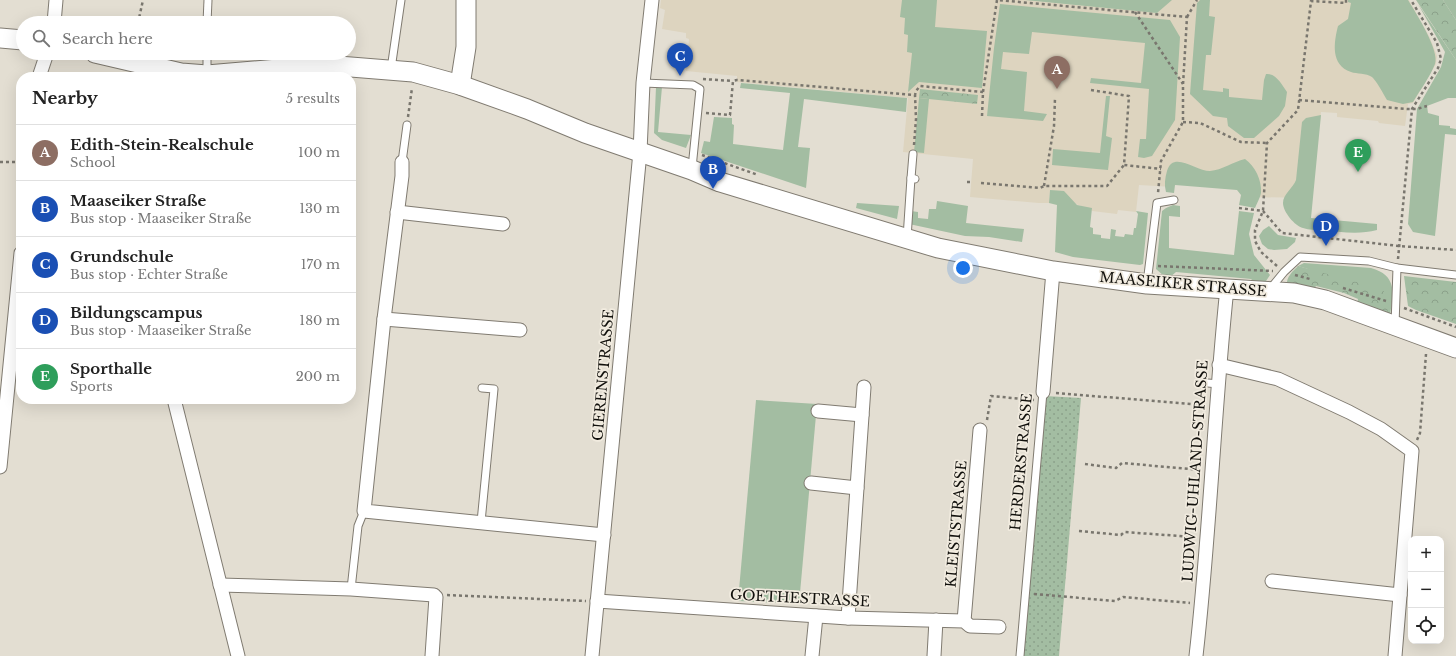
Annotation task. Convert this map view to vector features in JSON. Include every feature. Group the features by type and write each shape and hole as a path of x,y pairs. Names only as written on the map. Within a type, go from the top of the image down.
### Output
{"street":[{"path":"55,16 56,0"},
{"path":"460,85 466,48 466,0"},
{"name":"GIERENSTRASSE","path":"592,656 640,152 643,83 652,0"},
{"path":"0,38 16,39"},
{"path":"41,72 45,60"},
{"name":"MAASEIKER STRASSE","path":"122,60 169,72"},
{"name":"MAASEIKER STRASSE","path":"247,72 326,66 414,72 460,85 527,109 584,133 640,152 693,161 720,182 938,248 1053,271 1148,276 1226,288 1294,293 1324,300 1456,348"},
{"path":"402,162 402,176 384,319 364,511 604,535"},
{"path":"397,212 503,224"},
{"name":"HERDERSTRASSE","path":"1043,396 1053,271"},
{"name":"LUDWIG-UHLAND-STRASSE","path":"1196,656 1202,604 1216,406 1213,384 1219,365 1226,288"},
{"path":"0,467 16,304"},
{"path":"384,319 520,330"},
{"path":"1219,365 1278,379 1381,429 1412,451 1395,656"},
{"path":"848,618 864,387"},
{"path":"175,404 238,656"},
{"path":"818,411 862,416"},
{"name":"KLEISTSTRASSE","path":"964,621 980,430"},
{"path":"811,483 857,488"},
{"path":"1272,581 1400,595"},
{"path":"220,585 351,589 435,596 432,656"},
{"name":"GOETHESTRASSE","path":"597,601 848,618 964,621 970,626 999,627"},
{"path":"812,656 816,616"},
{"path":"934,656 936,620"}],"lane":[{"path":"207,16 208,0"},
{"path":"391,70 401,0"},
{"path":"207,60 207,72"},
{"path":"643,83 693,84 700,88 693,161"},
{"path":"402,162 407,125"},
{"path":"908,238 913,178 913,154"},
{"path":"1148,276 1157,203 1174,200"},
{"path":"1269,291 1284,272 1300,257 1370,261 1397,268 1456,275"},
{"path":"1395,325 1397,305 1397,268"},
{"path":"481,522 494,389 482,388"},
{"name":"HERDERSTRASSE","path":"1020,656 1043,396"},
{"path":"351,589 358,526 364,511"}],"path":[{"path":"140,16 143,0"},
{"path":"982,116 997,0 1188,17"},
{"path":"1157,203 1161,161 1183,122 1183,85 1188,17 1196,0"},
{"path":"1284,272 1261,252 1255,241 1255,230 1263,211 1267,142 1298,110 1310,0 1346,3 1346,0"},
{"path":"1397,268 1412,110 1438,68 1441,59 1437,43 1411,0"},
{"path":"1135,12 1183,85"},
{"path":"407,125 414,72"},
{"path":"698,112 730,115 733,81 736,80 915,95"},
{"path":"913,154 916,119 915,95 920,86 984,92"},
{"path":"981,183 1040,188 1044,186 1107,186 1124,165 1128,96 1091,90"},
{"path":"1044,186 1054,126 1055,98"},
{"path":"1299,100 1412,110 1427,106"},
{"path":"1183,122 1200,123 1241,142 1267,142"},
{"path":"693,161 760,176"},
{"path":"0,162 16,162"},
{"path":"1124,165 1160,169"},
{"path":"967,182 972,182"},
{"path":"1239,208 1263,211 1282,233 1399,246 1456,250"},
{"path":"1148,276 1154,266 1284,272 1313,280"},
{"path":"1341,288 1383,299 1456,327"},
{"path":"1412,451 1420,433 1427,337"},
{"path":"980,430 988,418 991,396 1043,396 1216,406"},
{"path":"1084,464 1116,468 1122,463 1211,471"},
{"path":"1079,531 1120,535 1124,532 1206,538"},
{"path":"1026,593 1114,601 1123,597 1202,604"},
{"path":"435,596 597,601"}],"shaded area":[{"path":"661,0 1409,0 1430,38 1437,56 1436,64 1413,103 1408,104 1405,126 1379,123 1378,121 1337,117 1337,113 1321,112 1312,198 1246,197 1237,189 1176,184 1174,187 1139,185 1136,212 1118,210 1117,214 1092,211 1091,209 1078,205 1050,190 1049,203 970,197 973,159 903,152 908,98 737,82 737,76 686,71 689,39 686,38 686,33 662,29 665,10 660,8"}],"green space":[{"path":"902,0 937,0 935,27 987,31 982,88 919,82 908,92 912,53 907,52 908,35 904,34 905,18 900,17"},
{"path":"1025,0 1172,0 1157,13"},
{"path":"1200,0 1210,0 1209,16 1215,17 1211,55 1206,55 1203,90 1223,92 1223,88 1229,89 1229,97 1262,100 1264,80 1266,74 1270,74 1276,77 1287,92 1285,106 1279,116 1254,138 1244,138 1228,126 1227,118 1213,116 1190,94 1197,3"},
{"path":"1348,0 1408,0 1431,41 1436,58 1430,74 1413,102 1403,104 1387,100 1378,84 1372,77 1351,72 1344,69 1340,64 1335,52 1335,39 1338,26 1348,19 1351,3 1348,2"},
{"path":"1416,0 1443,0 1456,20 1456,60"},
{"path":"1443,0 1456,0 1456,20"},
{"path":"1000,4 1170,20 1180,37 1175,120 1152,156 1144,158 1138,157 1140,139 1146,139 1149,89 1090,83 1091,78 1141,83 1145,43 1032,32 1029,54 1003,52 1001,69 1027,72 1024,111 1047,114 1043,121 987,116"},
{"path":"1418,4 1456,60 1456,98 1448,98 1427,106 1428,113 1439,116 1439,125 1450,126 1450,128 1456,129 1456,135 1445,134 1435,236 1413,232 1408,224 1417,109 1441,67 1445,52"},
{"path":"741,83 907,98 906,112 804,99 798,147 810,148 806,188 701,153 704,141 710,142 714,117 732,118 732,124 734,125 733,144 783,150 790,93 740,88"},
{"path":"656,87 662,87 658,132 691,135 686,148 662,140 654,133"},
{"path":"920,89 978,95 977,104 919,98"},
{"path":"1106,96 1110,96 1106,136 1112,138 1108,170 1052,165 1053,149 1100,153"},
{"path":"919,98 929,99 924,153 914,152"},
{"path":"1321,115 1311,218 1377,224 1377,230 1370,232 1350,233 1305,229 1293,222 1285,210 1283,200 1296,180 1302,122 1306,118"},
{"path":"1245,159 1255,169 1259,178 1261,193 1255,208 1239,205 1241,195 1237,190 1175,185 1174,193 1166,192 1165,182 1167,171 1170,165 1174,162 1186,163 1210,171"},
{"path":"1050,190 1064,191 1077,205 1092,208 1090,227 1093,228 1093,234 1101,235 1101,238 1110,239 1111,229 1116,230 1115,236 1124,237 1125,234 1133,235 1134,228 1136,228 1138,214 1136,211 1148,213 1143,264 1140,265 1073,257 1055,252 1057,205 1049,203"},
{"path":"937,201 968,206 966,223 1024,229 1022,242 989,237 965,236 909,224 911,211 918,212 918,218 928,219 929,209 936,209"},
{"path":"857,203 899,206 897,219 856,208"},
{"path":"1173,205 1180,206 1180,217 1169,216 1169,248 1234,255 1239,211 1254,213 1249,234 1254,255 1270,275 1266,281 1255,283 1251,279 1176,272 1169,278 1164,276 1156,269 1162,211"},
{"path":"1269,226 1278,235 1296,238 1295,242 1287,249 1268,249 1262,244 1259,236 1263,230"},
{"path":"1304,263 1371,268 1386,275 1392,286 1393,292 1390,315 1308,269 1298,266"},
{"path":"1298,266 1382,289 1388,301 1387,315 1357,304 1358,299 1344,293 1316,286 1312,292 1287,285 1289,277"},
{"path":"1404,276 1456,282 1456,324 1408,306"},
{"path":"1045,396 1081,398 1059,656 1023,656"},
{"path":"756,400 817,404 799,604 738,601"}],"place":[{"name":"Grundschule","path":"680,76"},
{"name":"Edith-Stein-Realschule","path":"1057,89"},
{"name":"Sporthalle","path":"1358,172"},
{"name":"Maaseiker Straße","path":"713,189"},
{"name":"Bildungscampus","path":"1326,246"}]}
